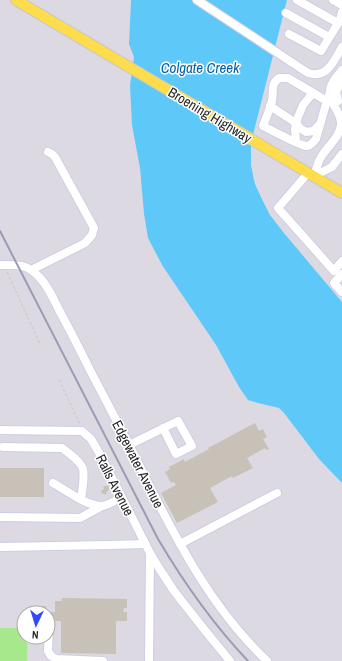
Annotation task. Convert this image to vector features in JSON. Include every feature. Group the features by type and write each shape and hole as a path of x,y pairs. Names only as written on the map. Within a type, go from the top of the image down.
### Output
{"main road":[{"name":"Broening Highway","path":"16,0 342,193"}],"street":[{"path":"197,0 308,73 320,74 330,67 342,47"},
{"path":"298,0 338,23"},
{"path":"333,0 342,5"},
{"path":"289,34 321,51 338,23 342,12"},
{"path":"286,13 329,37"},
{"path":"337,96 330,87 342,70"},
{"path":"327,100 316,139 313,144 307,146 263,126 272,100 273,86 275,81 279,78 288,78 327,100 337,96"},
{"path":"342,80 336,92 341,118 339,133 311,174 278,208 334,270 342,261"},
{"path":"341,118 334,105 342,88"},
{"path":"296,142 296,123 303,105 313,93"},
{"path":"270,106 296,123 306,132 313,131 320,124"},
{"path":"31,270 85,243 92,235 94,228 55,157 48,152"},
{"path":"311,174 332,167 342,154"},
{"path":"0,257 2,266"},
{"name":"Edgewater Avenue","path":"2,266 17,265 31,270 47,287 163,514 180,544 222,611 267,661"},
{"path":"342,274 334,283 342,292"},
{"path":"129,445 163,428"},
{"path":"0,430 82,431"},
{"name":"Ralls Avenue","path":"82,431 91,439 102,458 145,544 173,590 230,661"},
{"path":"3,447 62,448 76,459 83,468 81,499"},
{"path":"53,483 88,503 102,506"},
{"path":"180,544 277,493"},
{"path":"0,517 80,518 121,498"},
{"path":"0,547 109,546 145,544"},
{"path":"149,661 150,553"},
{"path":"48,645 48,651 51,656 56,659 103,661"}],"path":[{"path":"2,266 40,344"},
{"path":"59,380 82,431"}],"shaded area":[{"path":"0,0 131,0 129,44 134,57 130,85 148,238 162,265 216,345 239,387 269,405 279,408 319,459 342,483 342,661 27,661 27,645 56,645 56,605 16,605 16,628 0,628"},
{"path":"287,0 342,0 342,302 270,215 255,184 251,165 251,147 254,131"}],"green space":[{"path":"0,628 16,628 16,645 27,645 27,661 0,661"}],"water":[{"name":"Colgate Creek","path":"131,0 287,0 254,131 251,147 251,165 255,184 270,215 342,302 342,483 319,459 279,408 248,400 239,387 216,345 162,265 148,238 144,214 140,168 132,125 130,85 134,57 129,44"}],"building":[{"path":"255,423 259,431 263,429 267,437 263,439 269,449 266,450 265,448 247,458 253,468 233,478 232,476 210,488 218,502 177,523 161,493 176,485 174,482 171,483 165,472 170,469 169,467 184,459 185,462"},
{"path":"0,468 44,468 44,497 0,497"},
{"path":"107,485 110,489 105,495 104,493 102,494 101,491 104,489 103,487"},
{"path":"62,598 127,599 127,608 124,608 123,612 127,612 127,621 116,621 116,654 61,653 61,621 56,621 55,601 62,601"}],"railway":[{"path":"0,231 158,539 200,603 223,633 248,661"}]}
